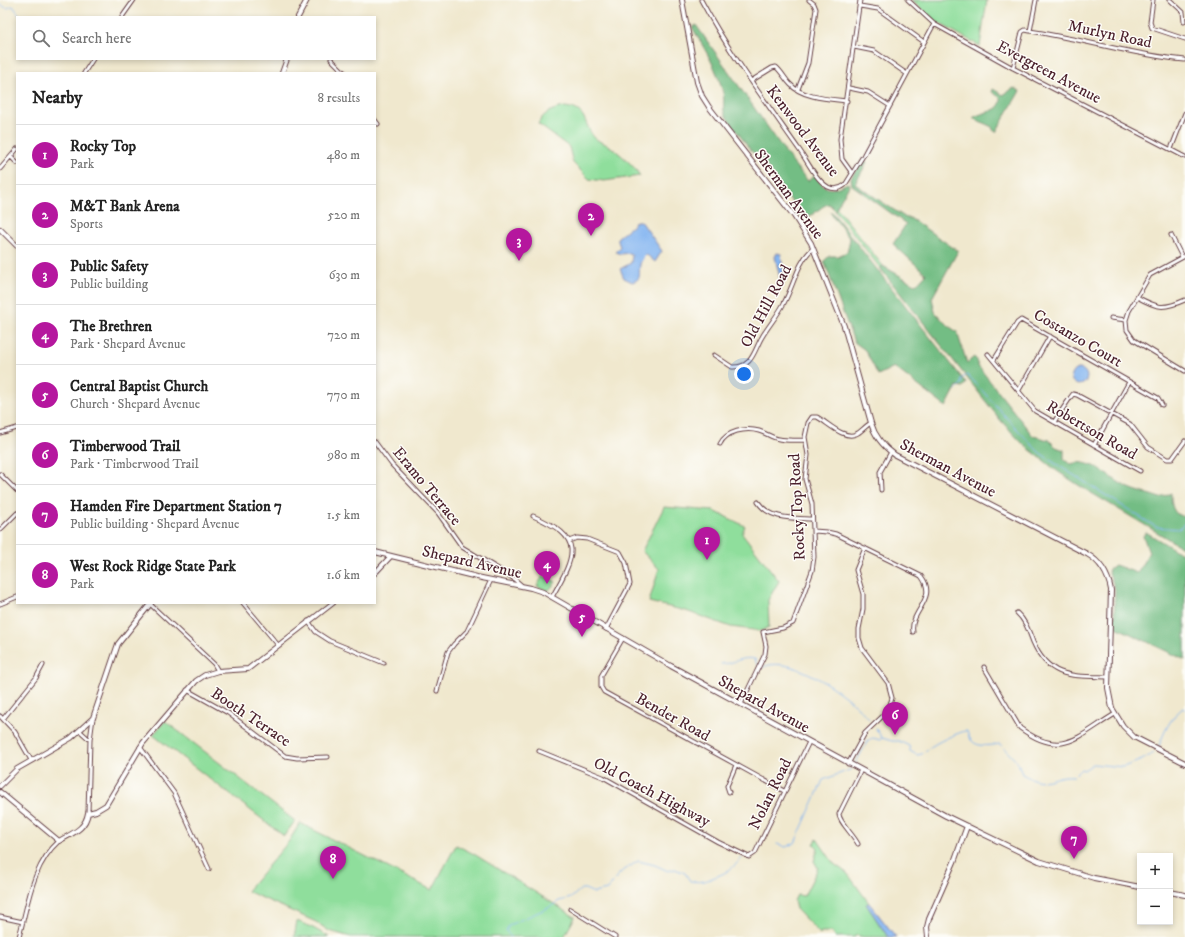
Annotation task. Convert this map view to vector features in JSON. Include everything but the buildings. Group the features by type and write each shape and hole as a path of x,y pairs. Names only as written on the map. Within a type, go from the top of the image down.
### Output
{"main road":[{"path":"299,16 308,0"},
{"name":"Sherman Avenue","path":"682,0 697,82 705,101 794,216 814,248 844,326 871,424 877,437 890,452 1087,554 1100,565 1107,574 1111,590 1108,677 1109,695 1115,714 1123,726 1138,740 1185,763"},
{"path":"282,72 287,60"},
{"path":"0,229 16,245"},
{"name":"Shepard Avenue","path":"376,552 491,580 536,589 848,764 967,826 1047,864 1094,878 1137,886"},
{"path":"376,572 391,556"},
{"path":"0,786 17,769 80,731 93,718 118,644 149,604"},
{"path":"0,792 59,841 80,829 85,822 88,813 96,811 106,805 140,748 187,690 201,677 218,671 248,670 308,621 332,604"},
{"path":"928,937 927,927 929,919 954,862 967,826"},
{"path":"1173,893 1185,895"}],"street":[{"path":"123,16 134,0"},
{"name":"Kenwood Avenue","path":"701,0 751,81 822,182 829,187 841,188 852,173 934,24"},
{"path":"798,89 808,64 816,9 814,4 809,0"},
{"path":"852,173 842,159 840,150 860,0"},
{"name":"Evergreen Avenue","path":"908,0 934,24 1014,68 1185,157"},
{"path":"1014,68 1022,32 1025,30 1030,31 1036,0"},
{"path":"1153,0 1150,22 1152,28 1185,40"},
{"path":"1170,0 1183,12 1184,22"},
{"path":"860,6 878,9 924,42"},
{"name":"Murlyn Road","path":"1030,31 1091,42 1152,56 1185,60"},
{"path":"854,47 874,51 907,74"},
{"path":"85,72 92,60"},
{"path":"332,60 344,72"},
{"path":"751,81 776,67 791,86 815,97 847,101"},
{"path":"849,88 868,92 890,106"},
{"path":"1171,149 1185,113"},
{"path":"0,169 16,150"},
{"path":"11,157 16,162"},
{"path":"1171,235 1184,256 1150,275 1129,311 1126,320 1127,330 1134,340 1185,371"},
{"name":"Old Hill Road","path":"714,355 732,367 742,366 752,360 762,336 785,302 798,269 814,248"},
{"path":"1137,297 1152,305 1162,308 1170,307 1185,300"},
{"path":"1111,318 1126,320"},
{"name":"Costanzo Court","path":"994,360 1016,323 1021,320 1158,398 1162,405"},
{"path":"1019,390 1050,336"},
{"name":"Robertson Road","path":"988,354 1035,411 1140,471"},
{"path":"1094,445 1129,382"},
{"path":"1054,422 1073,394 1112,413 1130,424 1148,447 1167,458 1172,459 1176,456 1185,441"},
{"name":"Rocky Top Road","path":"740,704 765,654 766,646 763,632 782,628 794,621 813,567 814,531 812,504 805,479 808,455 805,440 808,423 812,417 820,418 844,434 850,436 856,434 871,424"},
{"path":"0,433 16,428"},
{"path":"720,444 723,439 731,433 749,429 763,432 778,439 805,440"},
{"name":"Eramo Terrace","path":"376,443 392,464 438,513 462,547 513,578 521,586"},
{"path":"881,490 880,472 890,452"},
{"path":"0,474 16,490"},
{"path":"758,502 764,510 772,514 812,519"},
{"path":"0,530 16,514"},
{"path":"533,516 558,528 569,541 571,549 570,562 552,597"},
{"path":"814,531 832,533 915,573 924,581 927,589 926,596 913,624 913,632"},
{"path":"569,541 577,538 587,539 620,552 625,559 631,580 630,584 606,629"},
{"path":"848,764 865,732 888,710 892,698 888,683 862,648 859,638 858,629 863,609 863,594 856,570 865,548"},
{"path":"437,691 448,652 467,632 491,580"},
{"path":"0,604 16,597"},
{"path":"151,604 214,664 218,671"},
{"path":"246,604 278,645"},
{"path":"1017,613 1023,619 1037,652 1048,666 1070,675 1108,677"},
{"path":"308,621 316,632 330,641 384,663"},
{"name":"Bender Road","path":"623,638 601,676 601,687 604,692 784,791"},
{"path":"31,760 15,732 1,717 36,678 43,665"},
{"path":"984,667 1020,728 1028,734 1051,744 1069,742 1115,714"},
{"name":"Booth Terrace","path":"187,690 228,713 285,756 297,758 328,756"},
{"path":"88,813 90,740 93,718"},
{"path":"80,731 90,740"},
{"name":"Nolan Road","path":"752,856 809,742"},
{"path":"140,748 174,793 209,869"},
{"name":"Old Coach Highway","path":"539,751 603,777 718,842 745,855 752,856"},
{"path":"729,792 727,786 736,765"},
{"path":"858,844 853,834 839,818 839,814 861,770"},
{"path":"19,937 39,866 46,855 59,841"},
{"path":"570,909 615,937"},
{"path":"0,918 23,922"}],"green space":[{"path":"911,0 987,0 980,46 935,21"},
{"path":"696,25 793,163 808,181 815,175 823,185 829,188 837,188 848,183 849,186 835,210 829,204 825,205 812,215 801,215 761,159 751,151 725,115 724,96 721,84 710,59 692,27"},
{"path":"1014,88 1020,91 996,132 992,127 973,118 991,111 998,106 1001,98 992,92 993,89 1003,95"},
{"path":"565,107 572,108 581,113 593,136 611,147 623,157 640,176 604,181 589,179 573,163 569,147 538,124 540,120 549,112"},
{"path":"863,159 867,162 855,184 906,218 910,218 958,251 932,298 935,312 946,324 957,332 967,363 974,357 977,360 978,366 1033,436 1049,440 1056,447 1064,450 1064,460 1071,464 1079,463 1093,466 1131,489 1139,492 1160,498 1171,493 1173,508 1177,514 1185,517 1185,549 1057,471 1024,445 1002,422 880,268 883,266 916,285 926,274 893,244 906,224 852,185 851,178"},
{"path":"837,208 883,266 880,268 835,210"},
{"path":"830,212 832,212 966,383 963,387 957,386 946,407 894,367 878,375 865,350 854,342 824,261 829,256 838,256 847,252 850,239"},
{"path":"664,507 714,511 745,526 742,533 779,581 768,600 769,627 761,631 731,627 686,611 649,602 659,569 642,551"},
{"path":"1146,532 1185,556 1185,660 1114,626 1115,589 1108,570 1115,565 1137,573 1149,552 1143,536"},
{"path":"543,576 556,582 548,591 537,586"},
{"path":"165,721 295,821 284,836 153,735"},
{"path":"300,823 432,890 456,845 474,854 575,917 564,937 351,937 329,931 316,922 247,891 289,841"},
{"path":"817,839 834,864 847,873 869,903 866,904 888,937 863,937 856,935 855,937 835,937 832,932 821,932 820,934 796,909 794,901 797,895 804,896 818,868 814,861 818,848 814,844"},
{"path":"297,921 313,928 329,937 294,937"}],"water":[{"path":"636,221 641,221 662,251 655,262 647,255 644,256 640,264 639,278 632,282 624,278 620,269 631,263 632,255 629,253 621,254 615,252 620,247 617,238"},
{"path":"777,253 781,254 784,278 782,287 775,257"},
{"path":"1076,369 1082,369 1087,374 1085,383 1082,385 1076,385 1071,380 1071,374"},
{"path":"869,903 896,937 888,937 866,904"}],"waterway":[{"path":"0,5 7,8 13,6 20,16"},
{"path":"956,390 962,383 961,379 967,375 969,376 1039,452 1053,462 1156,527 1179,529 1185,523"},
{"path":"721,664 750,658 755,659 757,665"},
{"path":"761,668 773,664 788,666 803,671 819,679 849,699 869,719"},
{"path":"1159,746 1165,730 1171,721 1178,712 1183,708 1185,709"},
{"path":"876,729 882,738"},
{"path":"855,764 867,742 873,738 899,741 909,746 910,751 917,755 922,754 930,747 965,731 967,731 969,737 976,744 984,746 1000,744 1018,763 1022,774 1044,781 1060,777 1074,776 1081,769 1084,770 1093,764 1123,767 1142,760 1154,753"},
{"path":"777,844 786,847 795,843 823,780 852,769"},
{"path":"511,937 506,931 509,925 550,907 559,901 571,898 581,889 594,893 607,890 620,873 638,861 655,865 668,871 675,869 685,873 690,881 699,882 709,880 726,872 742,858"}],"place":[{"name":"M&T Bank Arena","path":"591,236"},
{"name":"Public Safety","path":"519,261"},
{"name":"Rocky Top","path":"707,560"},
{"name":"The Brethren","path":"547,584"},
{"name":"Central Baptist Church","path":"582,637"},
{"name":"Timberwood Trail","path":"895,735"},
{"name":"Hamden Fire Department Station 7","path":"1074,859"},
{"name":"West Rock Ridge State Park","path":"333,879"}]}
